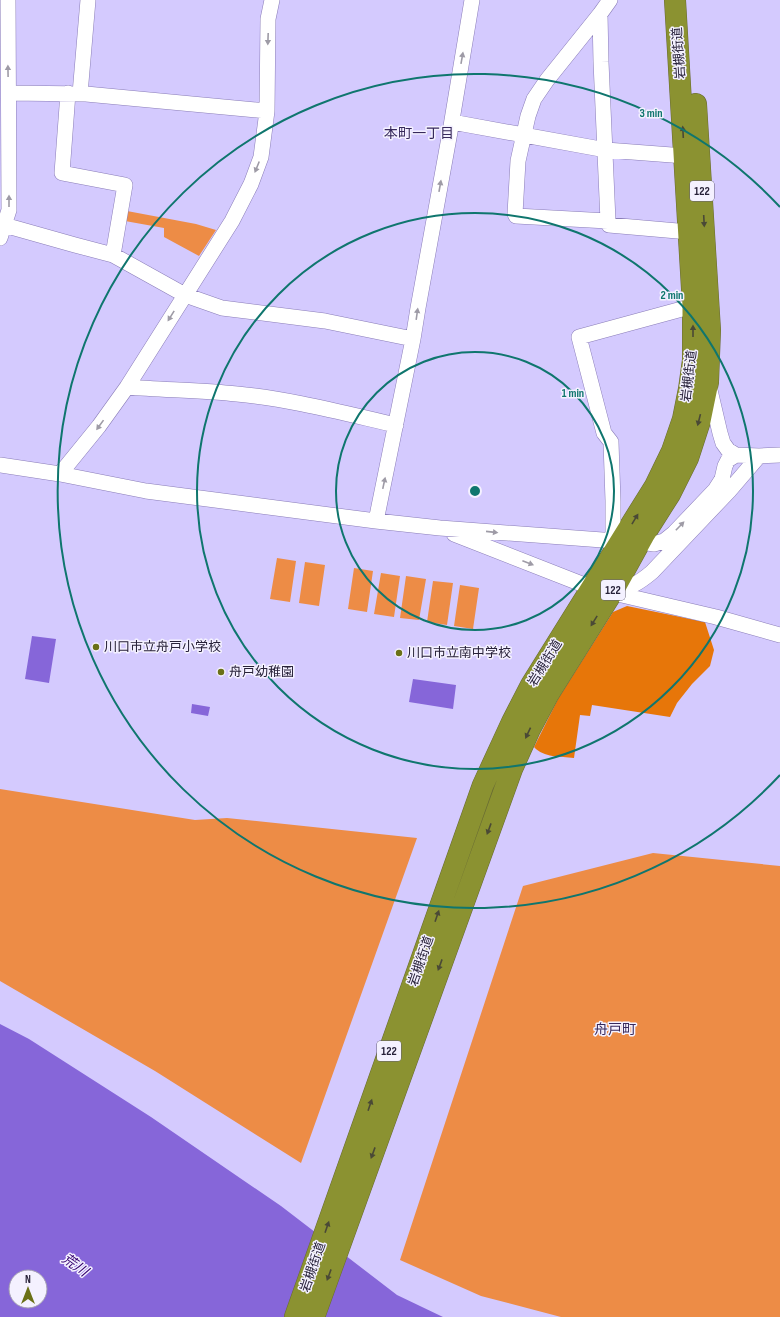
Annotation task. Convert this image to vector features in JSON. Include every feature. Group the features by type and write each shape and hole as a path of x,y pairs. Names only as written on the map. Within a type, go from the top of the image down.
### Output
{"highway":[{"name":"岩槻街道","path":"295,1317 483,785 531,685 655,486 672,451 683,418 693,360 693,306 675,0"},
{"name":"岩槻街道","path":"314,1317 502,792 530,729 548,695 612,593 644,535 670,494 688,458 700,421 708,382 710,330 689,0"}],"street":[{"path":"8,0 6,97 9,210 2,231 113,255 185,295 222,308 325,321 413,339"},
{"path":"88,0 62,173 125,185 113,255"},
{"path":"60,474 99,426 127,386 232,221 250,184 261,157 268,111 268,19 272,0"},
{"path":"376,521 413,339 452,122 472,0"},
{"path":"608,221 516,216 515,214 518,161 528,116 534,99 547,80 610,0"},
{"path":"600,14 609,225 689,232"},
{"path":"6,97 74,94 268,111"},
{"path":"452,122 606,150 685,156"},
{"path":"0,465 60,474 146,491 376,521 440,528 615,540 611,442 604,433 579,337 693,306"},
{"path":"708,382 723,443 728,450 736,455 780,455"},
{"path":"127,386 157,390 237,394 322,408 396,425"},
{"path":"648,543 654,544 664,542 674,533 715,490 722,479 728,460 736,455"},
{"path":"612,593 628,589 640,582 652,572 729,491 759,456"},
{"path":"440,528 592,588 716,617 780,635"}],"shaded area":[{"path":"127,211 196,224 216,230 199,256 164,237 164,228 125,221"},
{"path":"277,558 296,561 290,602 270,599"},
{"path":"305,562 325,565 319,606 299,603"},
{"path":"354,568 373,571 367,612 348,609"},
{"path":"381,573 400,576 394,617 374,614"},
{"path":"406,576 426,579 419,620 400,618"},
{"path":"433,581 453,583 447,625 427,622"},
{"path":"460,585 479,588 473,629 454,626"},
{"path":"627,606 705,622 714,650 710,666 692,684 677,703 670,717 592,705 590,716 580,715 574,758 552,756 538,751 534,747 558,699 613,612"},
{"path":"0,789 195,820 227,818 417,838 301,1163 155,1071 0,981"},
{"path":"653,853 780,866 780,1317 561,1317 481,1296 400,1260 523,886"}],"water":[{"path":"32,636 56,639 49,683 25,679"},
{"path":"413,679 456,685 453,709 409,702"},
{"path":"192,704 210,707 208,716 191,713"},
{"name":"荒川","path":"0,1024 29,1039 151,1117 281,1206 397,1295 443,1317 0,1317"}],"place":[{"name":"川口市立舟戸小学校","path":"96,647"},
{"name":"川口市立南中学校","path":"399,653"},
{"name":"舟戸幼稚園","path":"221,672"}],"district":[{"name":"本町一丁目","path":"419,133"},
{"name":"舟戸町","path":"615,1029"}]}
